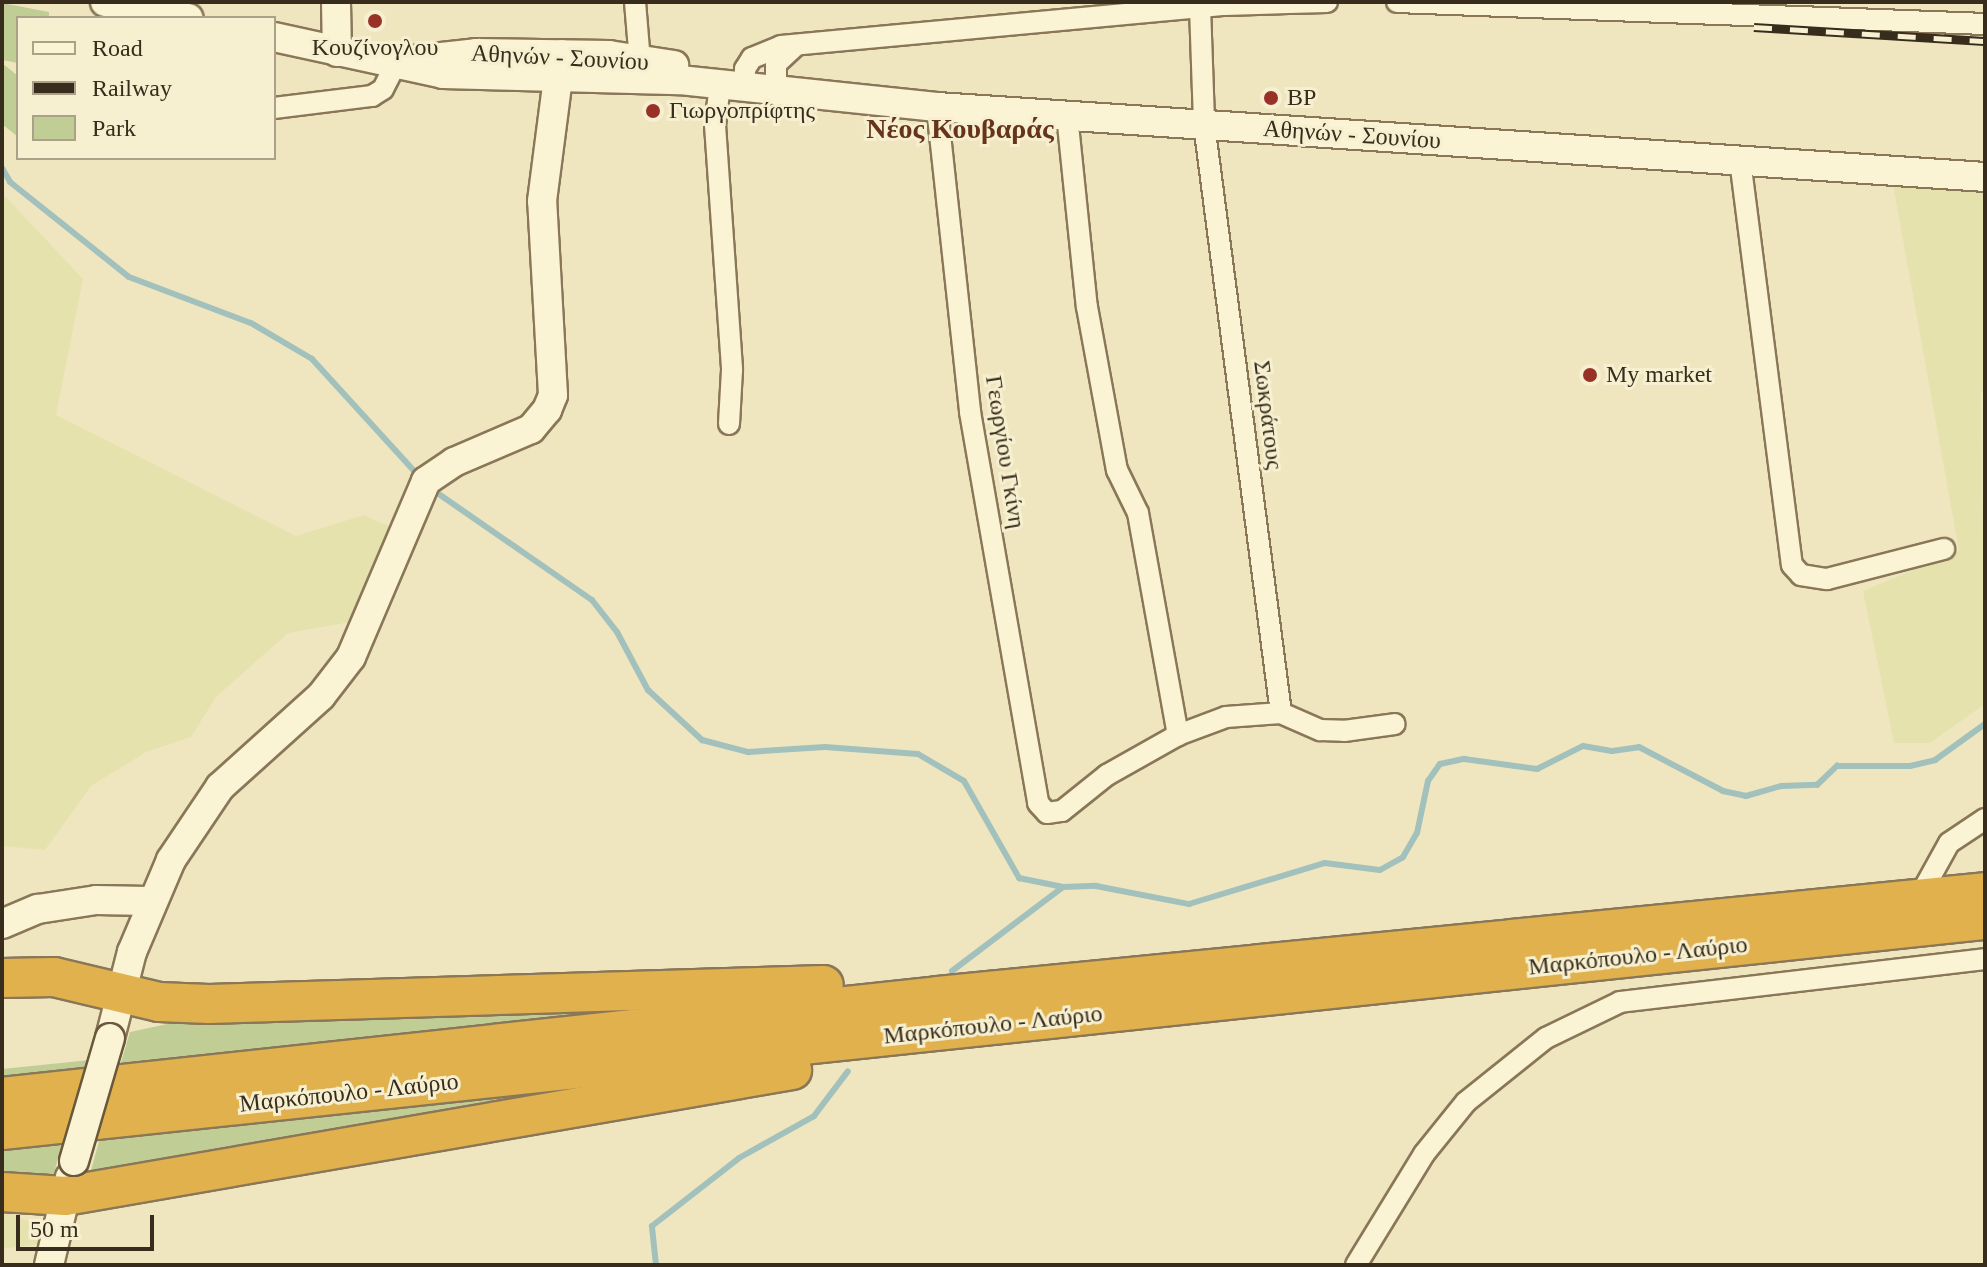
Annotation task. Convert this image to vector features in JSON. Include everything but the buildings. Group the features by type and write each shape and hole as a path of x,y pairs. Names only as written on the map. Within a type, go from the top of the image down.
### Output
{"highway":[{"name":"Μαρκόπουλο - Λαύριο","path":"2,1097 938,996 1985,892"},
{"name":"Μαρκόπουλο - Λαύριο","path":"2,1130 1985,920"},
{"path":"2,978 54,977 121,994 209,1004 854,984 938,996"},
{"path":"2,1192 70,1178 990,1037 1025,1021"}],"main road":[{"path":"105,2 178,16"},
{"path":"336,2 337,52"},
{"name":"Αθηνών - Σουνίου","path":"276,37 443,74 560,66 642,68 678,65 732,87 937,107 1985,177"},
{"path":"49,1265 70,1178 149,901 220,787 321,696 351,657 416,497 435,472 531,429 553,395 542,201 560,66"},
{"path":"2,924 38,909 96,900 149,901"}],"street":[{"path":"635,2 642,68"},
{"path":"729,424 732,370 715,125 732,87 752,58 770,48 1232,3 1327,2"},
{"path":"1397,2 1744,9 1985,24"},
{"name":"Σωκράτους","path":"1200,7 1204,124 1281,713"},
{"path":"776,93 776,64 795,46"},
{"path":"276,108 372,96 383,89 396,63"},
{"name":"Γεωργίου Γκίνη","path":"937,107 970,412 1038,803 1047,813 1062,811 1107,775 1178,735"},
{"path":"1067,115 1087,307 1117,470 1138,513 1178,735 1226,717 1281,713 1320,730 1395,724"},
{"path":"1740,160 1792,565 1814,580 1827,579 1944,549"},
{"path":"1918,899 1949,843 1985,819"},
{"path":"1356,1265 1424,1154 1466,1102 1546,1038 1620,1002 1985,959"}],"shaded area":[{"path":"1893,184 1985,192 1985,391 1981,392 1985,704 1930,743 1894,743 1863,591 1959,551"},
{"path":"2,193 83,279 56,415 296,536 364,515 393,528 356,621 288,633 216,697 191,737 146,752 91,786 45,850 2,846"},
{"path":"2,1210 45,1228 40,1244 2,1249"}],"green space":[{"path":"2,3 49,12 49,16 16,16 16,63 2,60"},
{"path":"2,63 16,74 16,135 2,124"},
{"path":"826,995 119,1069 130,1032 172,1023"},
{"path":"802,1052 88,1181 103,1127"},
{"path":"90,1060 87,1072 2,1081 2,1069"},
{"path":"66,1130 51,1184 2,1182 2,1137"}],"waterway":[{"path":"2,168 10,182 129,277 251,323 312,359 419,476"},
{"path":"433,490 592,600 617,632 648,690 702,740 748,752 825,747 918,754 964,781 1019,878 1063,887"},
{"path":"952,971 1063,887 1096,886 1189,904 1325,863 1380,870 1403,857 1417,833 1428,781 1440,764 1464,759 1537,769 1583,746 1612,751 1639,747 1723,791 1746,796 1782,786 1817,785 1837,766 1910,766 1935,760 1985,724"},
{"path":"656,1265 652,1226 739,1158 814,1116 848,1071"}],"railway":[{"path":"1754,27 1985,41"}],"place":[{"name":"Κουζίνογλου","path":"375,21"},
{"name":"BP","path":"1271,98"},
{"name":"Γιωργοπρίφτης","path":"653,111"},
{"name":"My market","path":"1590,375"}],"district":[{"name":"Νέος Κουβαράς","path":"960,129"}]}
